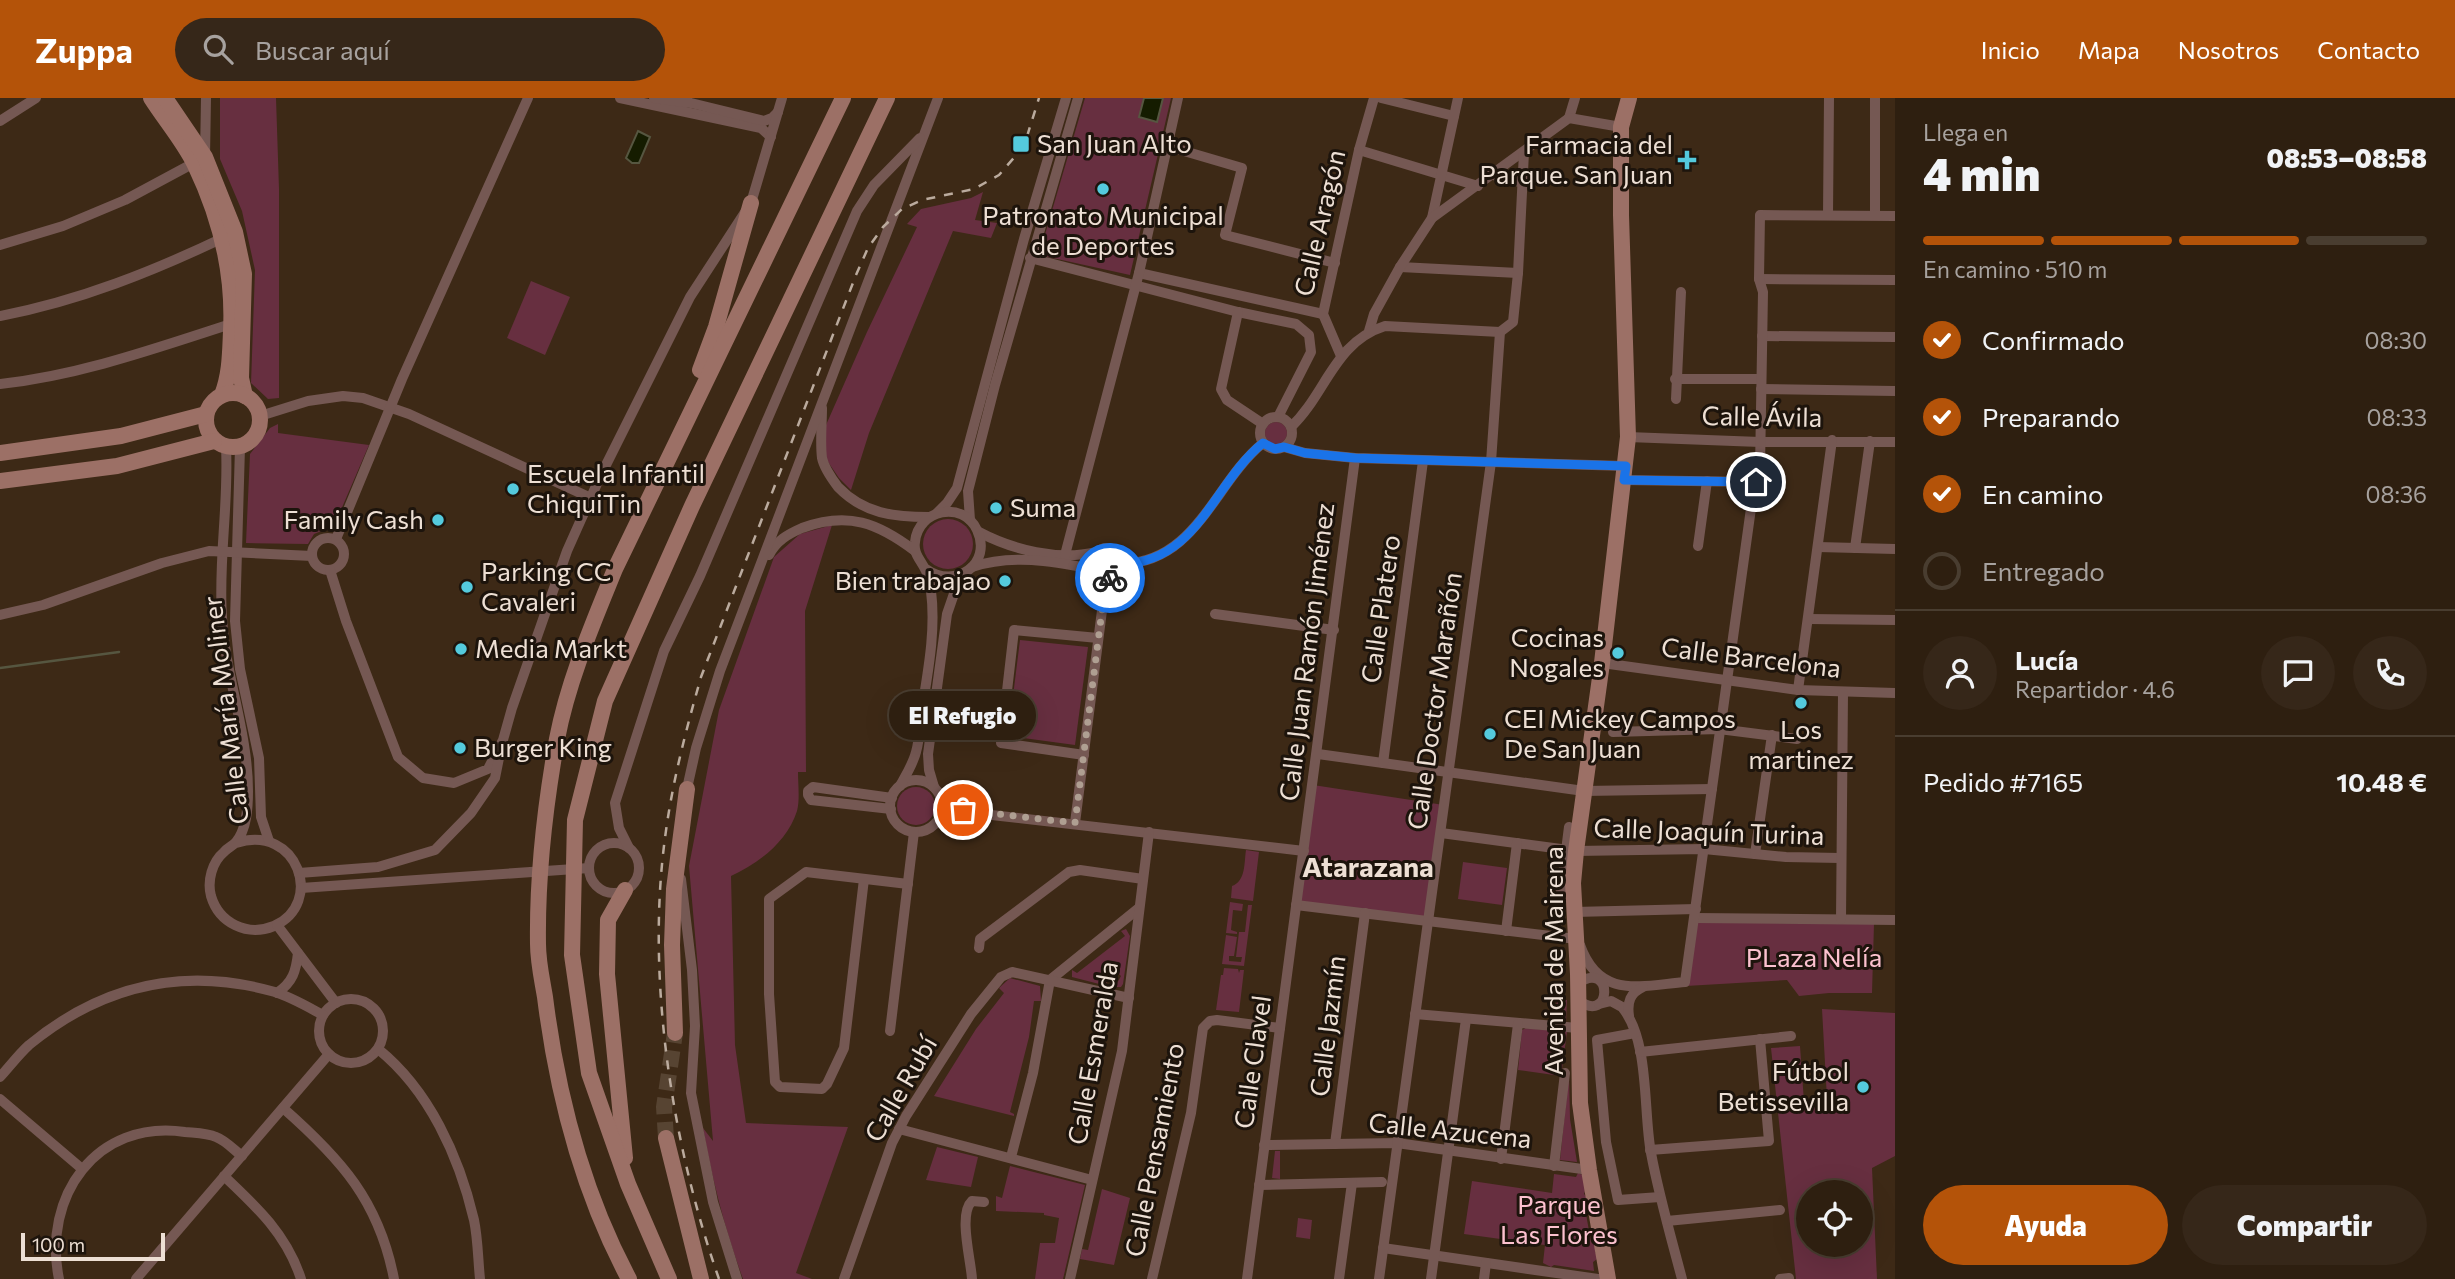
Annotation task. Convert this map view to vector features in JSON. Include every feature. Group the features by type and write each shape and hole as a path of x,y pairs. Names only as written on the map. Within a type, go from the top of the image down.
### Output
{"main road":[{"path":"151,98 200,160"},
{"path":"0,481 117,466 247,443 258,431 260,416 257,408 245,396 241,378 229,235 200,160 165,98"},
{"path":"627,1279 593,1198 570,1121 550,1038 538,946 542,846 558,737 584,647 615,569 843,98"},
{"path":"669,1279 628,1184 589,1073 572,956 575,820 605,701 692,506 887,98"},
{"name":"Avenida de Mairena","path":"1608,1279 1579,1093 1578,984 1571,850 1584,791 1602,663 1628,437 1621,127 1629,98"},
{"path":"671,451 716,327 751,203"},
{"path":"222,395 229,377 238,321"},
{"path":"227,445 207,429 206,414 209,406 222,395 230,393 245,396"},
{"path":"0,453 121,436 206,414"},
{"path":"675,1033 672,945 674,889 687,789"},
{"path":"625,890 608,920 607,974 628,1184"},
{"path":"666,1138 701,1279"}],"street":[{"path":"0,121 36,98"},
{"path":"0,245 63,226 125,200 200,160 206,98"},
{"path":"336,539 528,98"},
{"path":"620,98 761,128 771,137"},
{"path":"654,98 691,103 764,121 779,112"},
{"path":"299,873 378,867 435,850 471,813 495,778 512,708 567,551 690,297 751,203 782,98"},
{"path":"737,1279 713,1202 691,1093 695,1026 680,858 687,789 724,661 938,98"},
{"path":"915,551 917,532 947,503 957,488 1024,239 1066,98"},
{"path":"970,520 968,491 1030,258 1077,98"},
{"path":"1065,555 1137,279 1178,98"},
{"name":"Calle Aragón","path":"1341,356 1323,314 1374,98"},
{"path":"1381,98 1454,116"},
{"path":"1432,218 1458,98"},
{"path":"1369,331 1374,314 1400,267 1432,218 1569,118 1575,98"},
{"path":"1828,215 1829,98"},
{"path":"1875,98 1875,215"},
{"path":"1569,118 1621,127"},
{"path":"629,848 614,843 599,848 590,861 589,869 595,884 601,889 609,892 625,890 631,886 638,873 637,859 619,828 615,803 664,651 700,576 857,211 874,184 924,133"},
{"path":"1167,146 1242,168 1224,235 1335,263"},
{"path":"1360,150 1478,186"},
{"path":"1291,427 1305,414 1341,356 1369,331 1385,326 1500,332 1513,322 1524,152"},
{"path":"1493,175 1523,183"},
{"path":"1578,984 1588,978 1623,986 1685,982 1726,681 1760,468 1763,292 1759,279 1760,215 1895,216"},
{"path":"0,316 83,296 167,264 229,235"},
{"path":"1030,258 1323,314"},
{"path":"1400,267 1518,273"},
{"path":"1137,279 1238,312 1296,324 1309,335 1311,352 1278,417"},
{"path":"1759,279 1895,280"},
{"path":"1676,399 1681,292"},
{"path":"1238,312 1220,389 1227,400 1263,424"},
{"path":"0,384 40,380 114,362 238,321"},
{"name":"Calle Doctor Marañón","path":"1379,1279 1491,462 1500,332"},
{"path":"1762,337 1895,337"},
{"path":"1675,379 1895,391"},
{"path":"260,416 308,401 342,396 363,398 392,407 591,498"},
{"path":"822,399 822,460 832,480 855,502 870,510 898,517 958,513 970,520 979,533 1004,545 1065,555 1096,552 1104,548 1113,549 1120,555 1122,564 1117,575 1106,579 1098,576 1093,569 1092,560 1096,552"},
{"path":"1284,447 1290,440 1291,427 1286,420 1269,418 1260,433 1263,443 1275,449 1284,447 1305,453 1355,458 1491,462 1707,481 1756,482"},
{"name":"Calle Ávila","path":"1628,437 1760,442 1895,442"},
{"path":"1798,690 1832,440"},
{"path":"1855,548 1870,442"},
{"path":"1122,564 1143,562 1181,542 1200,522 1250,454 1263,443"},
{"name":"Calle María Moliner","path":"227,445 221,614 223,640 246,757 248,791 246,816 236,843"},
{"name":"Calle María Moliner","path":"227,445 236,553 235,621 240,669 259,758 261,817 269,841"},
{"name":"Calle Juan Ramón Jiménez","path":"1304,851 1355,458"},
{"name":"Calle Platero","path":"1383,763 1423,461"},
{"path":"1698,546 1707,481"},
{"path":"724,661 773,547 783,538 820,522 861,521 893,534 915,551 926,569 931,594 929,660 917,751 900,786 892,803 898,824 914,832 930,828 936,822 942,806 939,793 928,783 914,780 900,786"},
{"path":"934,787 928,754 947,614 957,584 980,551 979,533"},
{"path":"325,537 336,539 343,548 344,560 330,570 319,568 312,556 314,545 325,537"},
{"path":"1818,547 1895,549"},
{"path":"0,615 43,605 162,563 209,551 312,556"},
{"path":"926,569 946,578 994,560 1014,559 1093,569"},
{"path":"330,570 346,621 398,757 423,778 454,783 488,769 503,740"},
{"path":"1075,823 1106,579"},
{"path":"1215,614 1334,630"},
{"path":"1809,619 1895,621"},
{"path":"1084,755 1001,743 1014,629 1098,638"},
{"name":"Calle Barcelona","path":"1602,663 1798,690 1895,693"},
{"path":"1841,919 1843,693"},
{"path":"1613,732 1719,729 1797,738"},
{"path":"1755,854 1772,735"},
{"path":"1318,754 1584,791 1713,789"},
{"path":"813,787 892,803 811,800 808,791 813,787"},
{"path":"942,806 983,814 1304,851"},
{"path":"1555,937 1571,850 1569,827"},
{"path":"890,1031 914,832"},
{"name":"Calle Esmeralda","path":"1070,1279 1119,1069 1149,832"},
{"name":"Calle Joaquín Turina","path":"1441,833 1571,850 1704,849 1840,858"},
{"path":"258,839 269,841 282,848 293,859 301,888 297,903 289,916 277,925 263,930 234,926 214,905 210,884 215,863 236,843 258,839"},
{"path":"1506,931 1517,843"},
{"name":"Calle Clavel","path":"1247,1279 1304,851"},
{"path":"301,888 589,869"},
{"path":"979,948 980,939 1069,872 1080,870 1143,879"},
{"path":"864,879 844,1048 822,1089 780,1087 775,1082 768,994 769,899 806,872 908,884"},
{"path":"1296,905 1555,937 1575,926 1695,913 1895,920"},
{"path":"1011,1157 1033,1073 1050,980 1139,908"},
{"name":"Calle Jazmín","path":"1335,1144 1365,913"},
{"path":"277,925 336,1003"},
{"path":"1575,926 1586,960 1626,1002 1640,1052 1650,1150 1682,1279"},
{"path":"277,993 296,973 298,953"},
{"name":"Calle Rubí","path":"844,1279 898,1129 971,1014 1006,973 1050,980"},
{"path":"1595,978 1605,988 1604,999 1599,1004"},
{"path":"0,1077 28,1047 69,1016 118,992 166,981 196,979 230,982 277,993 323,1015"},
{"path":"1050,980 1129,998"},
{"path":"1578,1000 1588,1006 1611,1001 1626,1002 1636,990 1649,985"},
{"path":"345,999 363,1001 378,1013 383,1031 378,1049 366,1059 343,1062 329,1054 319,1036 323,1015 336,1003 345,999"},
{"path":"1611,1001 1622,1007 1631,1022"},
{"path":"1415,1014 1578,1028"},
{"path":"1431,1279 1466,1018"},
{"name":"Calle Pensamiento","path":"1153,1279 1191,1113 1203,1028 1208,1022 1217,1020 1280,1028"},
{"path":"1501,1159 1518,1024"},
{"path":"1635,1033 1597,1040 1606,1142 1618,1200 1660,1197"},
{"path":"1640,1052 1791,1036"},
{"path":"1650,1150 1769,1141 1760,1039"},
{"path":"378,1049 399,1066 430,1107 463,1180 474,1222 480,1279"},
{"path":"136,1279 329,1054"},
{"path":"1554,1166 1565,1073"},
{"path":"0,1099 81,1168"},
{"path":"283,1108 336,1159 361,1191 376,1217 389,1251 394,1279"},
{"path":"898,1129 1092,1180"},
{"path":"59,1279 57,1227 64,1202 81,1168 112,1144 150,1131 170,1130 216,1136 242,1156"},
{"name":"Calle Azucena","path":"1264,1145 1397,1143 1589,1170"},
{"path":"224,1176 266,1216 281,1236 301,1279"},
{"path":"1259,1185 1382,1182"},
{"path":"1339,1279 1352,1183"},
{"path":"972,1279 966,1213 970,1202 984,1202"},
{"path":"1667,1221 1780,1210"},
{"path":"1383,1248 1486,1263 1538,1275 1593,1279"},
{"path":"1484,1279 1486,1263"},
{"path":"1780,1279 1790,1278"}],"green space":[{"path":"220,98 276,98 279,398 268,399 251,383 255,270 242,211 220,159"},
{"name":"Patronato Municipal de Deportes","path":"1085,98 1171,98 1130,275 1039,255"},
{"path":"983,192 975,220 997,223 991,238 953,231 869,433 851,490 826,459 826,425 917,227 907,224 921,209 971,198"},
{"path":"531,281 570,297 545,355 507,338"},
{"path":"1276,422 1284,425 1287,433 1284,441 1276,444 1268,441 1265,433 1268,425"},
{"path":"278,424 278,433 369,445 334,526 314,534 308,544 246,543 250,454 270,428"},
{"path":"948,519 966,526 973,544 966,562 948,569 930,562 923,544 930,526"},
{"path":"832,525 805,611 806,772 798,772 797,811 786,832 771,850 752,865 731,876 735,1045 746,1123 848,1127 796,1273 812,1279 743,1279 730,1242 703,1128 713,1141 689,866 719,710 774,557 800,534"},
{"path":"1107,552 1115,555 1118,563 1115,571 1107,574 1099,571 1096,563 1099,555"},
{"path":"1020,640 1088,647 1075,745 1008,736"},
{"path":"1313,785 1444,805 1428,921 1296,905"},
{"path":"916,787 929,793 935,806 929,819 916,825 903,819 897,806 903,793"},
{"path":"1246,850 1259,852 1253,901 1231,898 1232,886 1237,884 1242,876"},
{"path":"1463,862 1507,868 1502,905 1458,899"},
{"path":"1230,902 1243,904 1242,911 1233,910 1231,930 1237,934 1226,933"},
{"path":"1248,905 1252,905 1244,966 1222,964 1226,935 1237,937 1234,956 1229,956 1229,961 1241,962 1242,957 1236,957 1239,932 1245,932"},
{"name":"PLaza Nelía","path":"1698,922 1874,924 1872,993 1799,996 1787,980 1686,986"},
{"path":"1126,929 1130,936 1121,987 1115,987 1121,976 1114,969 1106,974 1107,986 1072,977 1072,970 1077,973 1125,936 1121,931"},
{"path":"1224,968 1238,969 1239,973 1244,970 1239,1012 1216,1010"},
{"path":"1010,978 1040,986 1041,1001 1034,1001 1029,1037 1010,1112 1014,1116 934,1096 976,1029 1004,993 999,988"},
{"path":"1557,999 1567,1000 1566,1021 1555,1020"},
{"path":"1822,1009 1895,1013 1895,1156 1872,1168 1873,1180 1796,1180 1796,1257 1873,1257 1873,1190 1877,1279 1796,1279 1771,1048 1800,1046 1804,1102 1827,1099"},
{"path":"1526,1028 1567,1032 1561,1076 1518,1070 1522,1030"},
{"path":"1569,1074 1570,1119 1577,1162 1560,1160"},
{"path":"937,1147 978,1157 971,1187 926,1180"},
{"path":"1275,1151 1280,1151 1280,1179 1272,1178"},
{"path":"1010,1166 1085,1185 1063,1279 1035,1279 1040,1243 1055,1243 1059,1218 1044,1213 996,1211 996,1196 1002,1198"},
{"name":"Parque Las Flores","path":"1578,1173 1585,1176 1584,1194 1588,1198 1589,1211 1586,1214 1591,1242 1597,1247 1595,1252 1600,1257 1593,1262 1594,1271 1554,1265 1551,1267 1543,1263 1545,1245 1464,1234 1472,1181 1552,1193 1554,1174 1576,1177"},
{"path":"1102,1189 1130,1198 1114,1265 1080,1259 1082,1249 1088,1250"},
{"path":"1298,1218 1312,1220 1310,1239 1296,1237"}],"shaded area":[{"path":"1144,98 1163,98 1157,122 1139,117"},
{"path":"638,131 650,137 639,163 632,163 626,158"}],"waterway":[{"path":"0,668 119,652"}],"tunnel":[{"path":"666,1138 664,1107 675,1033"}],"railway":[{"path":"719,1279 702,1227 676,1118 661,1004 660,892 665,838 690,717 701,677 868,248 883,227 902,209 922,200 974,189 999,175 1024,146 1039,98"}],"way so far":[{"path":"963,810 1075,823 1106,579 1110,578"}],"place":[{"name":"San Juan Alto","path":"1021,144"},
{"name":"Farmacia del Parque. San Juan","path":"1687,160"},
{"name":"Patronato Municipal de Deportes","path":"1103,189"},
{"name":"Escuela Infantil ChiquiTin","path":"513,489"},
{"name":"Suma","path":"996,508"},
{"name":"Family Cash","path":"438,520"},
{"name":"Bien trabajao","path":"1005,581"},
{"name":"Parking CC Cavaleri","path":"467,587"},
{"name":"Media Markt","path":"461,649"},
{"name":"Cocinas Nogales","path":"1618,653"},
{"name":"Los martinez","path":"1801,703"},
{"name":"CEI Mickey Campos De San Juan","path":"1490,734"},
{"name":"Burger King","path":"460,748"},
{"name":"El Refugio","path":"963,810"},
{"name":"Fútbol Betissevilla","path":"1863,1087"}],"district":[{"name":"Atarazana","path":"1368,867"}],"route":[{"path":"1110,578 1120,572 1122,564 1143,562 1181,542 1200,522 1250,454 1263,443 1275,449 1284,447 1305,453 1355,458 1626,466 1624,480 1756,482"}]}
